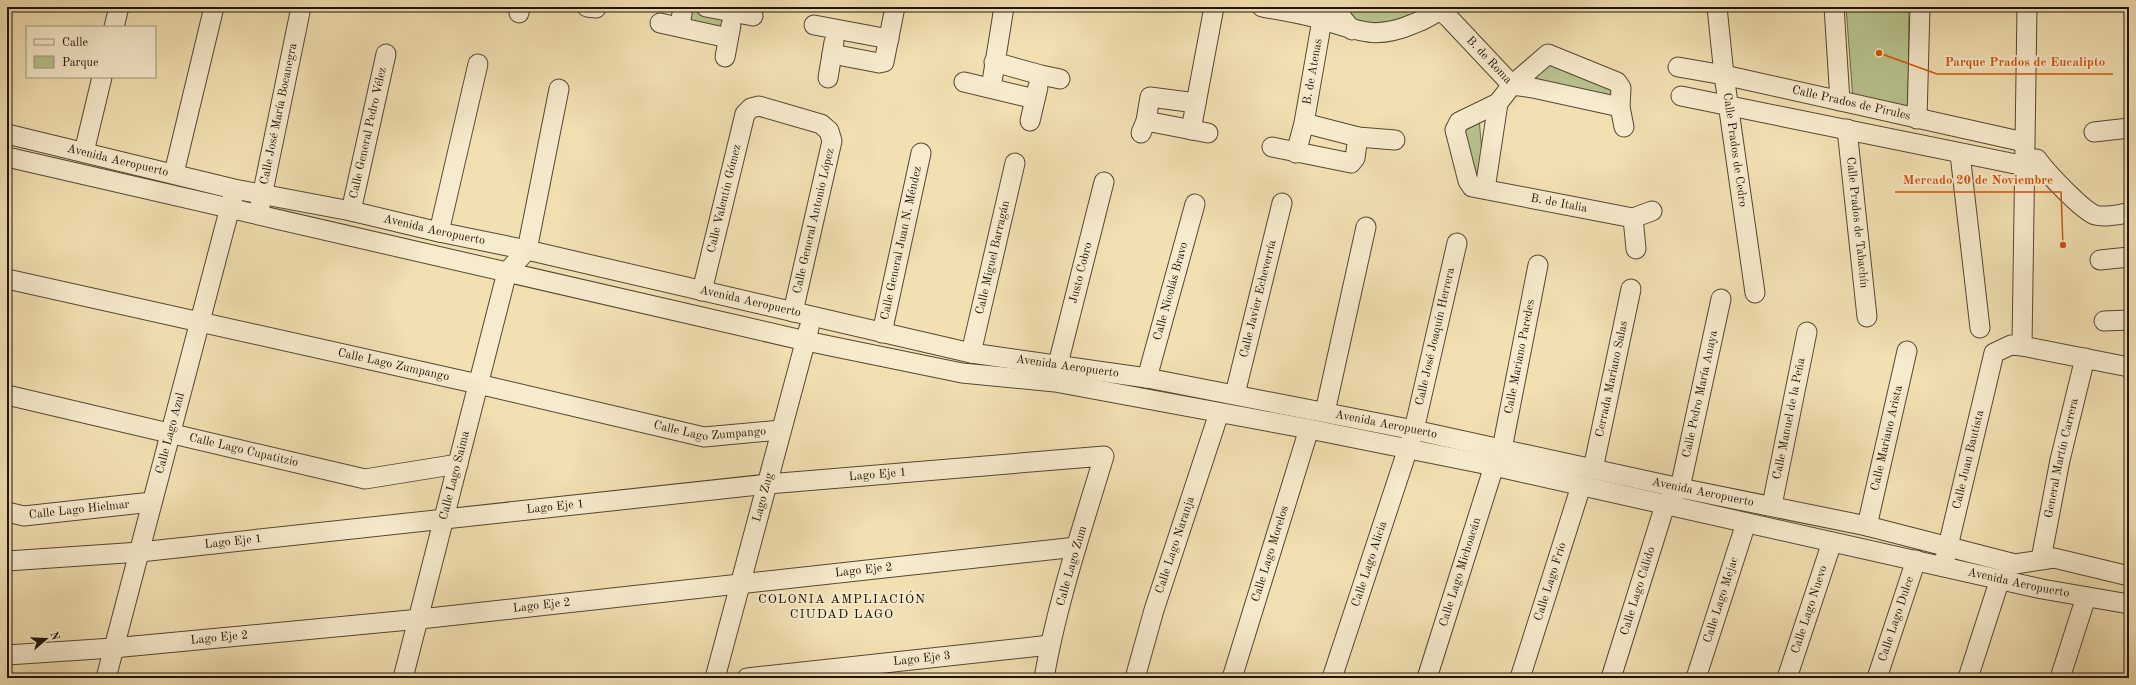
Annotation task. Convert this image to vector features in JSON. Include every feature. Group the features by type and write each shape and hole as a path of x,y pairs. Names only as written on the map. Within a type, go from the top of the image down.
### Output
{"street":[{"path":"114,26 119,7"},
{"path":"174,173 214,7"},
{"path":"680,26 683,7"},
{"path":"706,7 734,14 754,16"},
{"path":"832,54 884,62 895,7"},
{"path":"991,88 1004,7"},
{"path":"1196,103 1150,97 1143,127 1200,132 1196,103 1214,7"},
{"path":"1262,7 1322,20 1352,30 1377,34 1393,31 1426,19 1440,9"},
{"path":"1339,7 1342,18 1352,30"},
{"name":"Calle Prados de Cedro","path":"1717,7 1724,75 1755,293"},
{"path":"1834,7 1840,101"},
{"path":"1917,120 1920,7"},
{"path":"2027,7 2022,346 2129,367"},
{"name":"B. de Roma","path":"1440,9 1512,85 1533,88 1620,107"},
{"name":"Calle José María Bocanegra","path":"258,215 300,12"},
{"path":"725,57 734,14"},
{"name":"B. de Atenas","path":"1296,152 1304,123 1322,20"},
{"path":"660,23 680,26 728,38"},
{"path":"814,25 889,39"},
{"path":"828,78 837,29"},
{"name":"Calle General Pedro Vélez","path":"351,211 386,54"},
{"name":"B. de Italia","path":"1620,107 1621,88 1618,82 1550,55 1545,55 1512,85 1498,103 1459,122 1456,127 1469,184 1472,187 1633,218"},
{"path":"994,62 1060,79"},
{"path":"439,232 478,64"},
{"name":"Calle Prados de Pirules","path":"1678,67 1724,75 1917,120 2024,142"},
{"path":"1030,121 1041,75"},
{"path":"84,152 102,78"},
{"path":"964,82 1035,99"},
{"path":"507,272 527,250 559,90"},
{"name":"Calle Prados de Pirules","path":"1681,96 1729,104 1960,154 2045,170"},
{"name":"B. de Italia","path":"1485,189 1498,103"},
{"name":"Calle Valentín Gómez","path":"702,291 745,114 751,108 758,106 821,124 829,131"},
{"path":"1620,107 1624,127"},
{"path":"1304,123 1358,137 1395,140"},
{"path":"2094,132 2129,128"},
{"name":"Calle Prados de Tabachín","path":"1846,129 1867,317"},
{"name":"Calle General Antonio López","path":"802,314 832,141 829,131"},
{"name":"Avenida Aeropuerto","path":"7,134 174,173 234,189 263,193 351,211 439,232 527,250 971,353 1028,369 1219,413 1309,429 1494,466 2000,579 2086,597 2129,604"},
{"path":"1272,147 1349,163 1353,162 1358,137"},
{"path":"2024,142 2045,170 2085,208 2095,215 2129,213"},
{"name":"Calle General Juan N. Méndez","path":"882,333 921,153"},
{"path":"1960,154 1980,328"},
{"name":"Avenida Aeropuerto","path":"7,157 806,341 962,373 1028,369 1058,364 1147,378 1414,430 1593,470 1867,526 2015,564 2054,558 2129,576"},
{"name":"Calle Miguel Barragán","path":"971,353 1015,163"},
{"name":"Justo Cobro","path":"1058,364 1104,182"},
{"name":"Calle Lago Azul","path":"106,678 234,189"},
{"name":"Calle Javier Echeverría","path":"1235,394 1282,203"},
{"name":"Calle Nicolás Bravo","path":"1147,378 1195,204"},
{"path":"1636,249 1633,218 1652,211"},
{"path":"1325,412 1366,228"},
{"name":"Calle José Joaquín Herrera","path":"1408,449 1414,430 1457,243"},
{"path":"2100,260 2129,257"},
{"name":"Calle Mariano Paredes","path":"1502,449 1538,265"},
{"name":"Calle Lago Saima","path":"403,678 420,619 507,272"},
{"name":"Calle Lago Zumpango","path":"7,279 478,384 704,437 781,430"},
{"name":"Cerrada Mariano Salas","path":"1593,470 1631,289"},
{"name":"Calle Pedro María Anaya","path":"1680,488 1721,299"},
{"name":"Lago Zug","path":"715,678 806,341 802,314"},
{"path":"2104,321 2129,320"},
{"name":"Calle Manuel de la Peña","path":"1772,506 1807,332"},
{"name":"Calle Juan Bautista","path":"1944,566 1994,354 2011,345 2022,346"},
{"name":"Calle Mariano Arista","path":"1867,526 1907,351"},
{"name":"General Martín Carrera","path":"2041,559 2060,460 2085,358"},
{"name":"Calle Lago Cupatitzio","path":"7,395 365,479 458,464"},
{"name":"Calle Lago Naranja","path":"1135,678 1154,610 1219,413"},
{"name":"Calle Lago Morelos","path":"1232,678 1309,429"},
{"name":"Calle Lago Alicia","path":"1332,678 1408,449"},
{"name":"Lago Eje 1","path":"7,561 140,552 768,484 1104,456"},
{"name":"Calle Lago Zum","path":"1044,678 1050,645 1076,547 1104,456"},
{"name":"Calle Lago Michoacán","path":"1427,678 1494,466"},
{"name":"Calle Lago Frío","path":"1520,678 1581,486"},
{"path":"1665,504 1680,488"},
{"name":"Calle Lago Hielmar","path":"7,512 24,516 152,502"},
{"name":"Calle Lago Cálido","path":"1611,678 1665,504"},
{"name":"Calle Lago Mejac","path":"1696,678 1746,523"},
{"name":"Calle Lago Nuevo","path":"1787,678 1832,542"},
{"name":"Lago Eje 2","path":"7,655 113,648 420,619 742,582 1076,547"},
{"name":"Calle Lago Dulce","path":"1877,678 1916,560"},
{"path":"1968,678 2000,579"},
{"path":"2060,678 2086,597"},
{"name":"Lago Eje 3","path":"747,678 1050,645"}],"green space":[{"path":"690,7 723,14 721,28 687,22"},
{"path":"1346,7 1426,7 1404,20 1362,24 1353,20"},
{"path":"1846,7 1909,7 1908,106 1853,99"},
{"path":"1551,61 1611,84 1611,100 1523,83"},
{"path":"1479,118 1484,177 1469,177 1458,130"}],"place":[{"name":"Parque Prados de Eucalipto","path":"1879,53"},
{"name":"Mercado 20 de Noviembre","path":"2063,245"}],"district":[{"name":"COLONIA AMPLIACIÓN CIUDAD LAGO","path":"842,606"}]}
